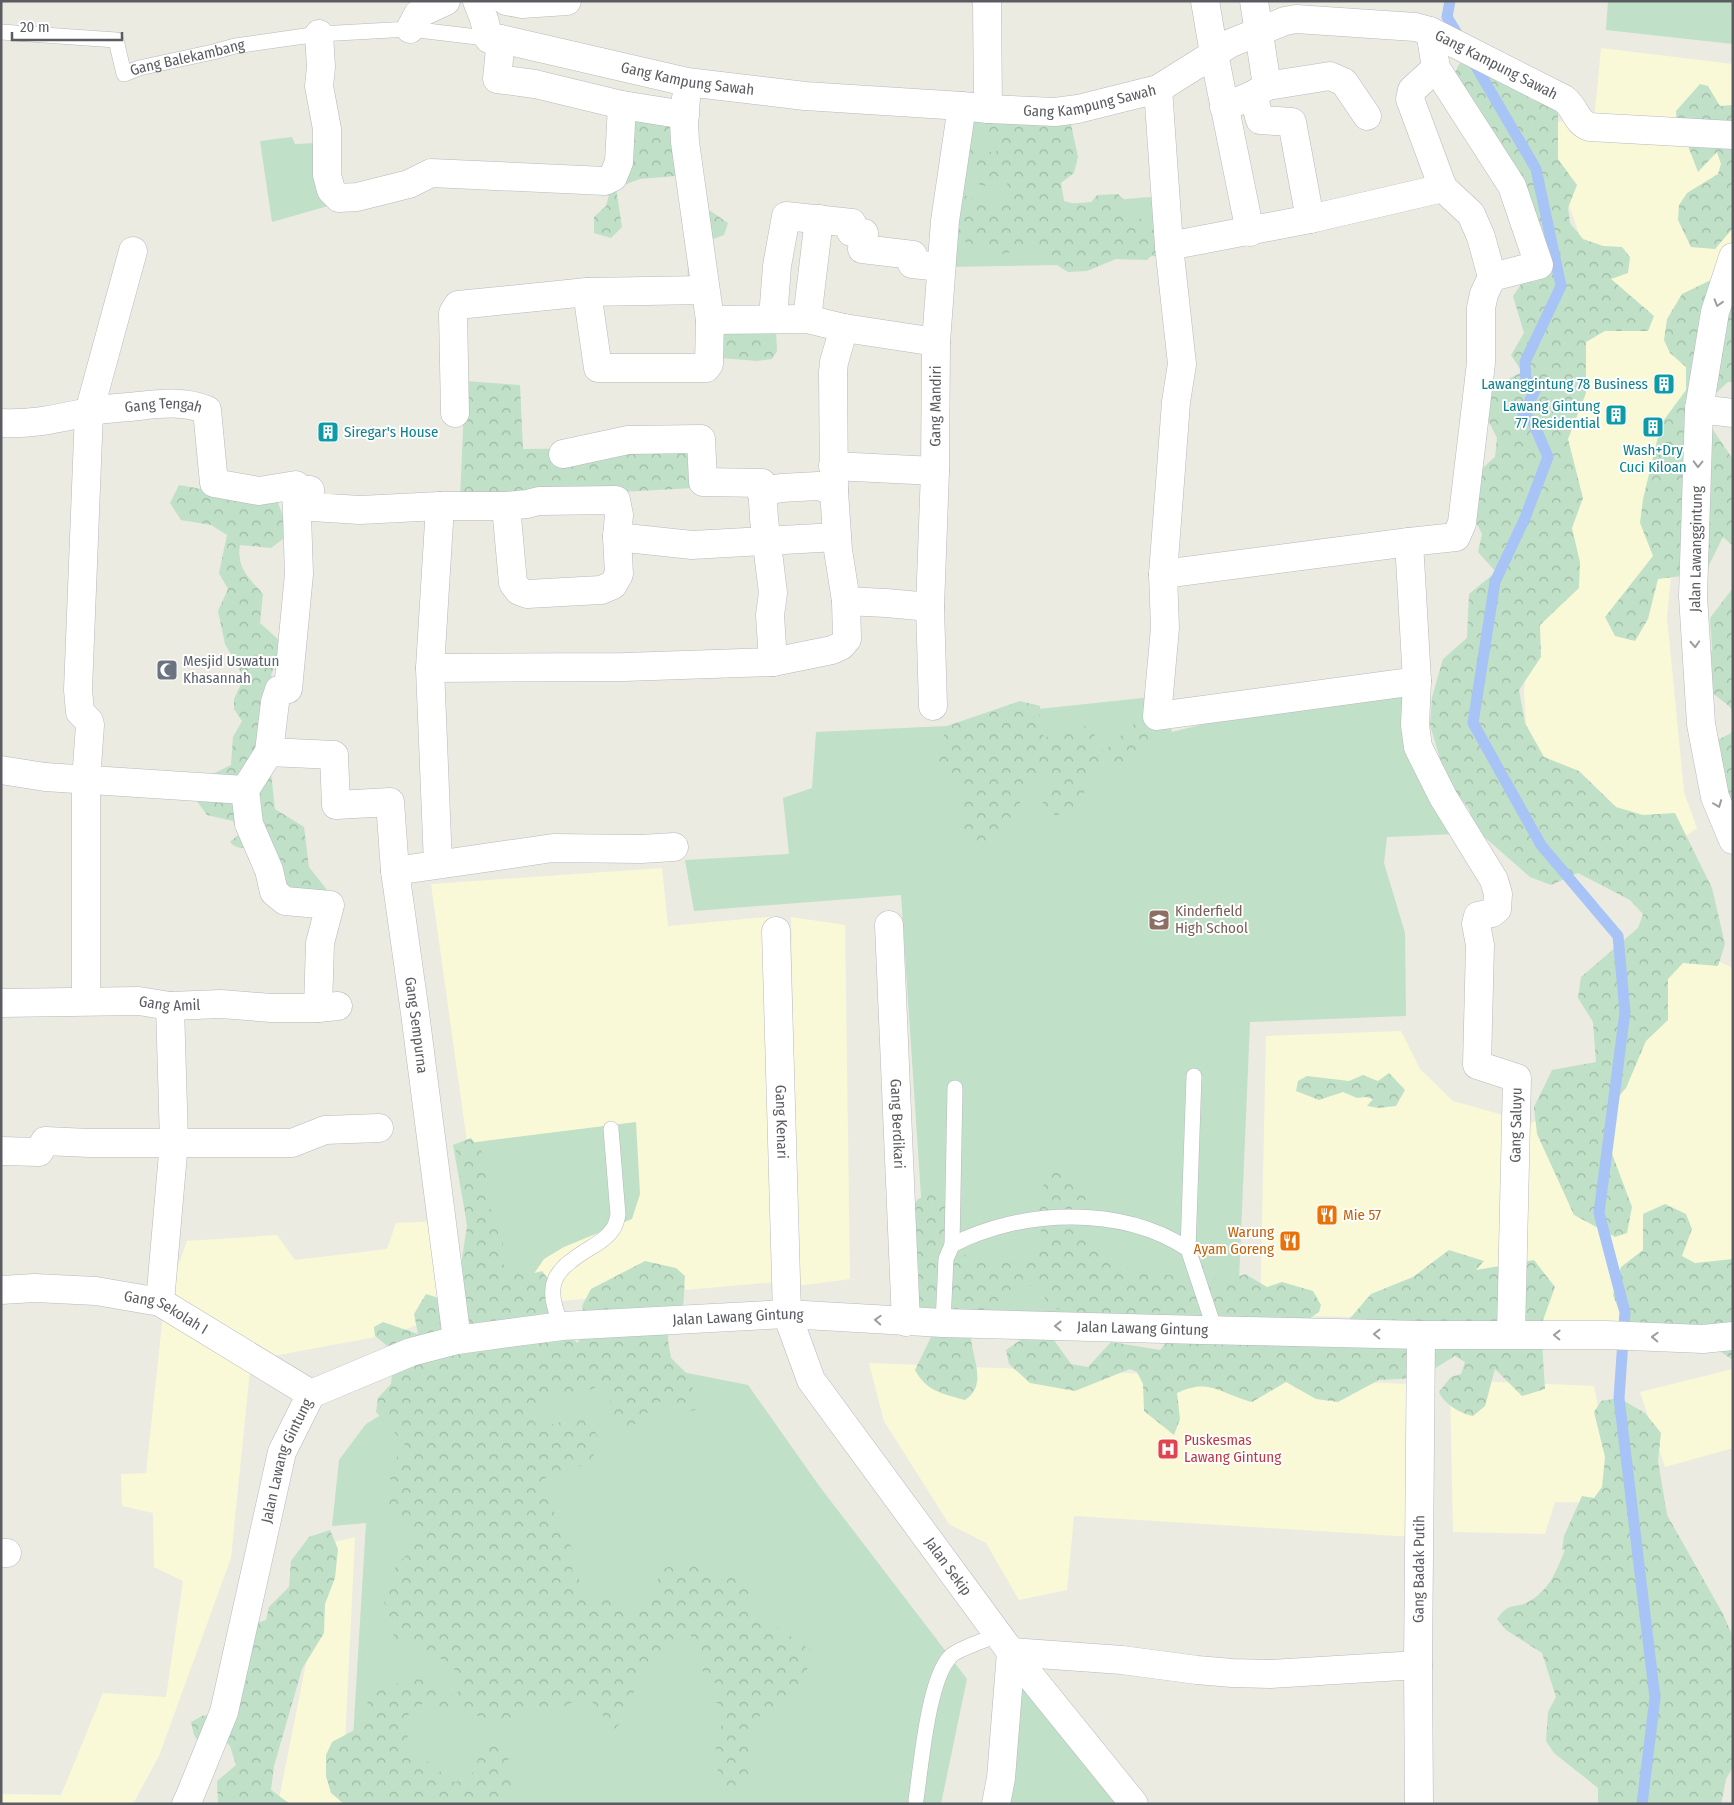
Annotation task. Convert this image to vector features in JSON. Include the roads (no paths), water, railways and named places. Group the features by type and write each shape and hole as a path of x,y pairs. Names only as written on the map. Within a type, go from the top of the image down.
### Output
{"street":[{"path":"406,29 418,14 446,1"},
{"path":"476,1 495,39 497,79 535,84 622,105 685,115"},
{"path":"506,1 522,4 567,1"},
{"name":"Gang Mandiri","path":"933,706 930,607 935,471 936,342 941,267 945,221 975,108 987,1"},
{"path":"1205,1 1224,107 1250,232"},
{"path":"1254,1 1259,32 1260,120 1292,122 1310,219"},
{"name":"Gang Kampung Sawah","path":"495,39 687,82 805,96 1055,112 1158,89 1231,43 1284,21 1363,12 1434,34 1564,99 1571,104 1581,124 1589,128 1733,135"},
{"path":"319,34 321,67 319,86 327,129 327,175 330,190 339,198 357,197 409,184 431,173 605,180 613,177 619,162 622,105"},
{"path":"1434,34 1436,68 1512,186 1539,265 1492,277"},
{"path":"1163,574 1456,537 1462,523 1481,363 1481,308 1484,294 1492,277 1481,237 1471,214 1443,188 1410,99 1412,90 1436,68"},
{"path":"1224,107 1260,91 1330,76 1344,82 1367,116"},
{"path":"588,292 598,368 706,368 709,364 710,320 686,142 687,82"},
{"path":"1158,89 1169,246 1182,364 1176,402 1163,574 1165,628 1158,716 1417,681 1409,542"},
{"path":"1169,246 1250,232 1443,188"},
{"path":"773,318 777,266 786,216 852,223 851,232 864,233 862,250 913,255 912,264 941,267"},
{"path":"807,319 819,219"},
{"path":"86,1001 86,781 90,725 89,721 80,712 78,690 89,412 133,251"},
{"name":"Jalan Lawanggintung","path":"1733,257 1715,312 1699,409 1693,596 1701,724 1715,797 1733,840"},
{"path":"455,413 453,312 454,308 461,304 588,292 705,290"},
{"path":"710,320 807,319 844,328 936,342"},
{"path":"430,668 624,667 774,662 815,655 841,646 847,639 846,601 837,537 833,479 834,362 844,328"},
{"name":"Gang Tengah","path":"1,423 42,422 89,412 164,402 195,405 207,410 214,483 259,491 296,486 296,490"},
{"path":"1699,409 1733,413"},
{"path":"563,454 628,440 701,439 703,482 762,483 761,492 774,592 770,615 774,662"},
{"path":"761,492 781,488 818,486 833,479 935,471"},
{"path":"1,770 45,778 245,790 269,752 275,702 279,690 288,689 299,574 296,490 310,490 312,507 360,510 440,506 506,506 539,501 616,500 620,516 618,537 619,574 613,585 601,590 527,594 519,591 513,583 506,506"},
{"path":"438,864 430,668 440,506"},
{"path":"618,537 692,545 837,537"},
{"path":"846,601 930,607"},
{"name":"Gang Saluyu","path":"1417,681 1415,725 1418,747 1440,790 1494,880 1498,894 1497,908 1492,913 1478,916 1476,924 1480,945 1477,1065 1516,1078 1512,1334"},
{"name":"Gang Sempurna","path":"269,752 334,755 336,805 390,802 395,871 457,1340"},
{"name":"Gang Amil","path":"1,1003 139,1001 170,1006 221,1004 271,1008 328,1007 320,944 330,905 285,901 274,892 269,870 249,824 245,790"},
{"path":"395,871 554,848 641,849 674,847"},
{"name":"Gang Berdikari","path":"889,924 906,1322"},
{"name":"Gang Kenari","path":"776,931 787,1314"},
{"path":"160,1302 174,1142 174,1080 170,1006"},
{"path":"1,1151 39,1152 45,1141 89,1144 174,1142 292,1143 325,1130 379,1128"},
{"name":"Gang Sekolah I","path":"1,1290 35,1288 96,1291 160,1302 311,1394"},
{"name":"Jalan Lawang Gintung","path":"186,1804 224,1712 282,1452 311,1394 411,1352 457,1340 562,1326 787,1314 906,1322 1421,1335 1606,1335 1703,1339 1733,1336"},
{"name":"Jalan Sekip","path":"787,1314 811,1380 1004,1643 1134,1804"},
{"name":"Gang Badak Putih","path":"1419,1804 1418,1666 1421,1335"},
{"path":"996,1804 1001,1778 1004,1643 1197,1670 1232,1673 1270,1674 1418,1666"}],"lane":[{"name":"Gang Balekambang","path":"1,32 116,40 124,74 139,68 235,46 319,34 406,29"},
{"name":"Gang Kampung Sawah","path":"406,29 495,39"},
{"path":"1194,1076 1188,1249 1215,1330"},
{"path":"943,1323 946,1259 952,1245 955,1088"},
{"path":"562,1326 555,1311 551,1294 557,1275 570,1261 605,1239 614,1228 618,1215 611,1129"},
{"path":"952,1245 994,1228 1027,1220 1061,1216 1101,1219 1142,1227 1188,1249"},
{"path":"916,1800 933,1692 940,1671 950,1655 1004,1643"}],"waterway":[{"path":"1450,1 1447,17 1461,40"},
{"path":"1471,58 1536,169 1561,286 1525,362 1526,381 1538,385 1523,414 1533,422 1548,457 1525,518 1495,582 1473,723 1541,845 1618,936 1625,1012 1599,1213 1625,1312 1619,1398 1655,1698 1642,1804"}],"place":[{"name":"Lawanggintung 78 Business","path":"1664,384"},
{"name":"Lawang Gintung 77 Residential","path":"1616,415"},
{"name":"Wash+Dry Cuci Kiloan","path":"1653,427"},
{"name":"Siregar's House","path":"328,432"},
{"name":"Mesjid Uswatun Khasannah","path":"167,670"},
{"name":"Kinderfield High School","path":"1159,920"},
{"name":"Mie 57","path":"1327,1215"},
{"name":"Warung Ayam Goreng","path":"1290,1241"},
{"name":"Puskesmas Lawang Gintung","path":"1168,1449"}]}
